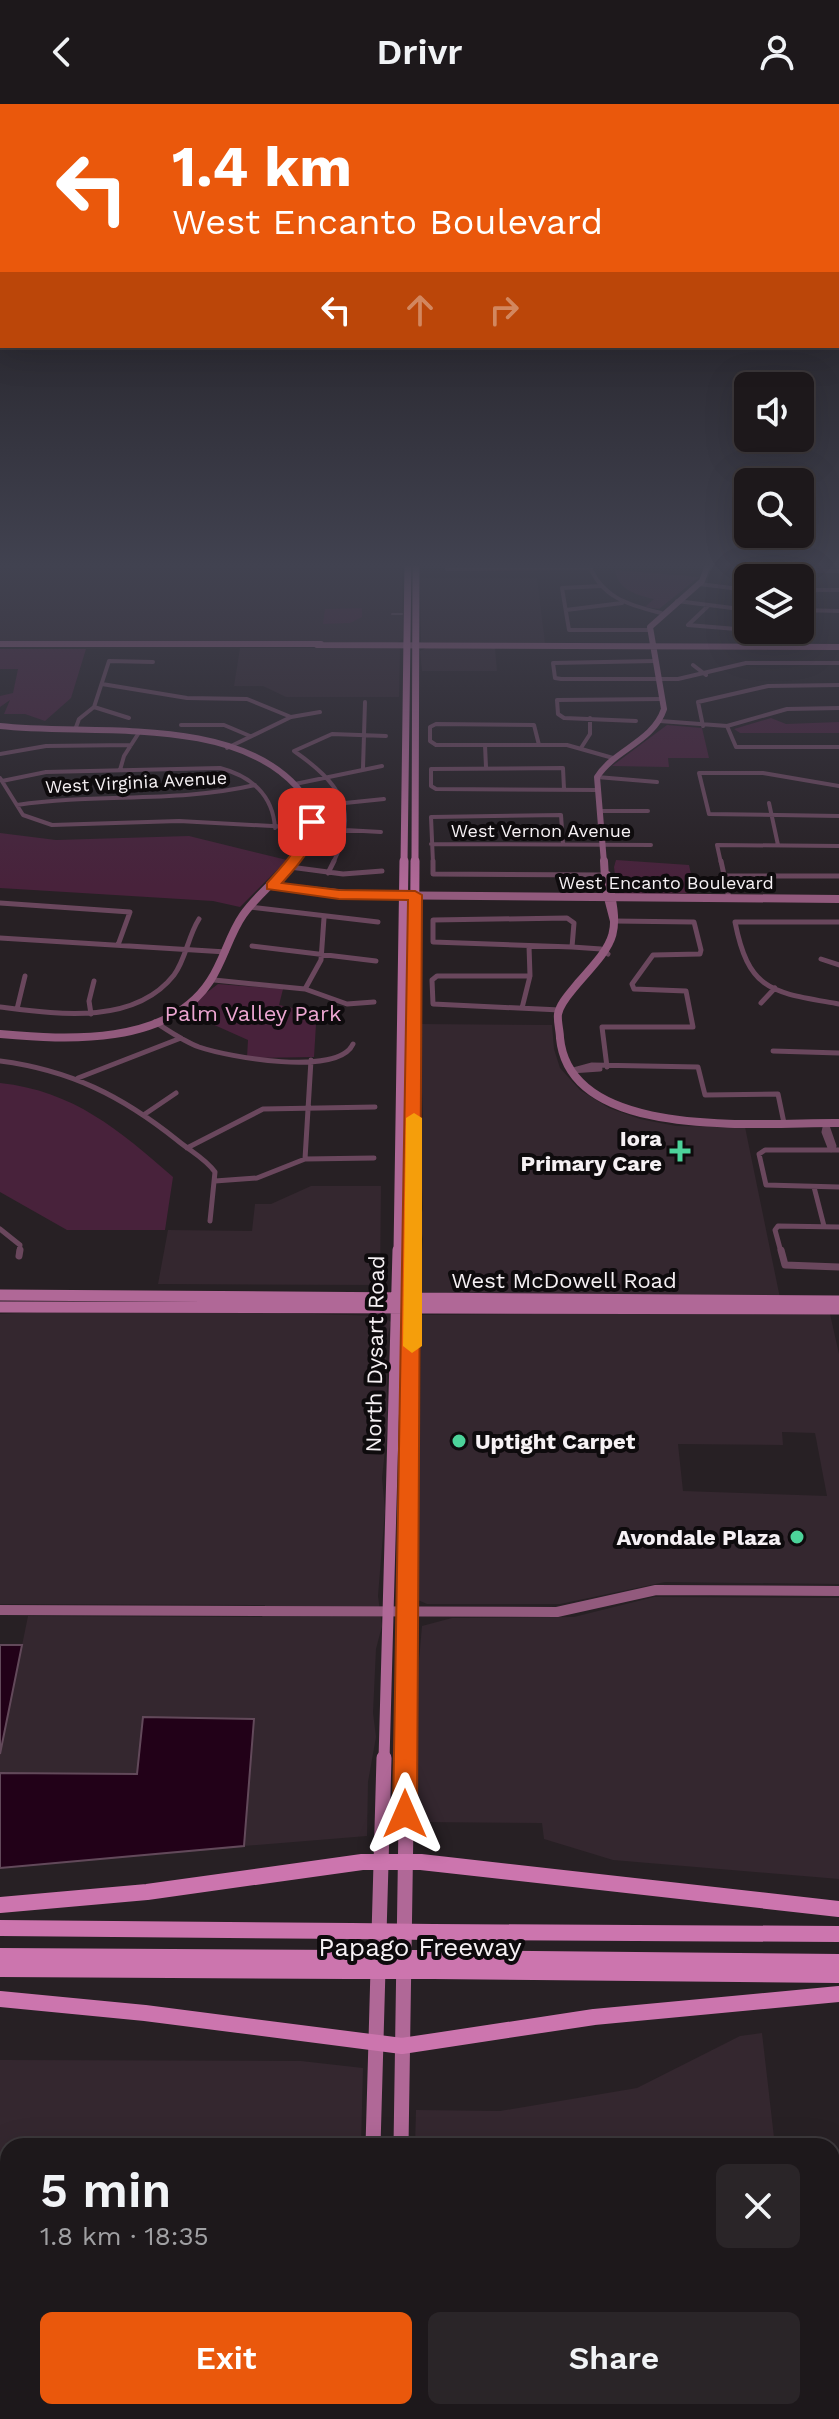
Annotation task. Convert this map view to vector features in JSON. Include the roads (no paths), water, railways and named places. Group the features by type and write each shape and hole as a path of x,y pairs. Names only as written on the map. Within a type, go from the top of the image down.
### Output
{"highway":[{"path":"0,1905 147,1892 380,1862 405,1862 839,1909"},
{"name":"Papago Freeway","path":"0,1928 839,1934"},
{"path":"0,1956 350,1964"},
{"path":"433,1964 839,1962"},
{"name":"Papago Freeway","path":"0,1969 433,1964 839,1975"},
{"path":"0,1999 145,2013 402,2046 594,2017 839,1994"}],"main road":[{"name":"North Dysart Road","path":"401,2138 413,1304 408,670"},
{"name":"North Dysart Road","path":"373,2138 380,1862 391,1611 415,670"},
{"path":"406,678 416,692"},
{"name":"West McDowell Road","path":"0,1295 398,1304"},
{"path":"25,1307 28,1295"},
{"name":"West McDowell Road","path":"0,1307 839,1301"},
{"name":"West McDowell Road","path":"671,1304 839,1309"}],"street":[{"path":"75,730 79,719 94,707 106,670"},
{"path":"555,670 555,678 659,679 706,675 723,670"},
{"path":"657,670 663,699 660,721 613,758 597,777 615,938 608,954 568,995 560,1010 561,1051 569,1071 600,1099 646,1117 679,1122 839,1123"},
{"path":"700,670 706,675"},
{"path":"102,684 187,698 247,699 291,717"},
{"path":"703,726 698,702 768,686 839,685"},
{"path":"636,721 560,717 560,699 663,699"},
{"path":"363,768 365,702"},
{"path":"94,707 129,718"},
{"path":"660,721 727,726 787,709 839,708"},
{"path":"227,748 291,717 320,712"},
{"path":"581,748 590,734 590,718"},
{"path":"181,725 224,725 250,736"},
{"path":"539,745 534,725 432,725 431,744 581,748 613,758"},
{"path":"0,726 141,730 227,748 265,762 295,784 307,802 311,829 305,847 290,867 250,907 214,980 191,1002 155,1022 128,1031 88,1038 0,1034"},
{"path":"727,726 736,747 839,747"},
{"path":"120,770 141,730"},
{"path":"328,873 343,848 347,829 345,803 327,776 294,751 332,734 386,736"},
{"path":"0,754 46,746 131,745"},
{"path":"485,745 486,767"},
{"path":"178,768 180,757"},
{"path":"295,784 382,766"},
{"path":"564,789 563,768 433,767 433,788 597,790"},
{"path":"271,837 274,828 271,804 255,785 220,768 46,772 1,779 27,817 42,823 179,821 274,828 381,832"},
{"path":"839,786 763,773 699,773 709,814 839,816"},
{"path":"822,782 826,774"},
{"path":"597,777 657,782"},
{"name":"West Virginia Avenue","path":"17,805 73,797 229,792 255,785"},
{"path":"345,803 384,799"},
{"path":"769,803 778,845"},
{"path":"600,811 648,811"},
{"path":"563,844 561,815 434,815 431,844 433,874 607,875"},
{"name":"West Vernon Avenue","path":"431,844 651,845"},
{"path":"729,898 717,845 839,846"},
{"path":"290,867 328,873 382,871"},
{"path":"725,880 839,876"},
{"name":"West Encanto Boulevard","path":"272,886 274,890 312,897 839,899"},
{"path":"0,903 130,912 118,945"},
{"path":"250,907 378,922"},
{"path":"305,989 318,970 324,918"},
{"path":"575,947 572,920 435,918 435,944 575,947 608,954"},
{"path":"0,1007 91,1014 143,999 172,979 199,919"},
{"path":"607,1067 602,1027 693,1027 686,991 634,989 632,984 653,955 700,954 694,922 614,921"},
{"path":"839,922 735,922 747,966 775,988 839,1004"},
{"path":"0,938 226,952"},
{"path":"252,946 376,961"},
{"path":"522,1008 530,976 529,946"},
{"path":"821,959 839,965"},
{"path":"17,1009 25,976"},
{"path":"530,976 434,978 433,1004 560,1010"},
{"path":"214,980 305,989 347,1004 374,1002"},
{"path":"91,1014 89,1001 94,981"},
{"path":"761,1003 775,988"},
{"path":"155,1022 181,1038 238,1059 345,1057 353,1044"},
{"path":"78,1078 98,1066 161,1050 181,1038"},
{"path":"773,1051 839,1053"},
{"path":"305,1159 311,1060"},
{"path":"0,1061 53,1067 145,1114 211,1165 215,1181 210,1221"},
{"path":"569,1071 607,1067 698,1067 705,1095 778,1094 784,1123"},
{"path":"145,1114 176,1093"},
{"path":"187,1148 263,1109 375,1107"},
{"path":"826,1123 824,1132 831,1150"},
{"path":"839,1150 760,1151 766,1185 839,1187"},
{"path":"215,1181 257,1178 305,1159 374,1158"},
{"path":"814,1187 824,1226"},
{"path":"839,1227 778,1226 775,1230 785,1265 839,1267"},
{"path":"0,1229 20,1245 19,1256"},
{"path":"0,1610 568,1611 656,1590 839,1591"}],"place":[{"name":"Iora Primary Care","path":"680,1151"},
{"name":"Uptight Carpet","path":"459,1441"},
{"name":"Avondale Plaza","path":"797,1537"}],"park label":[{"name":"Palm Valley Park","path":"253,1013"}]}
